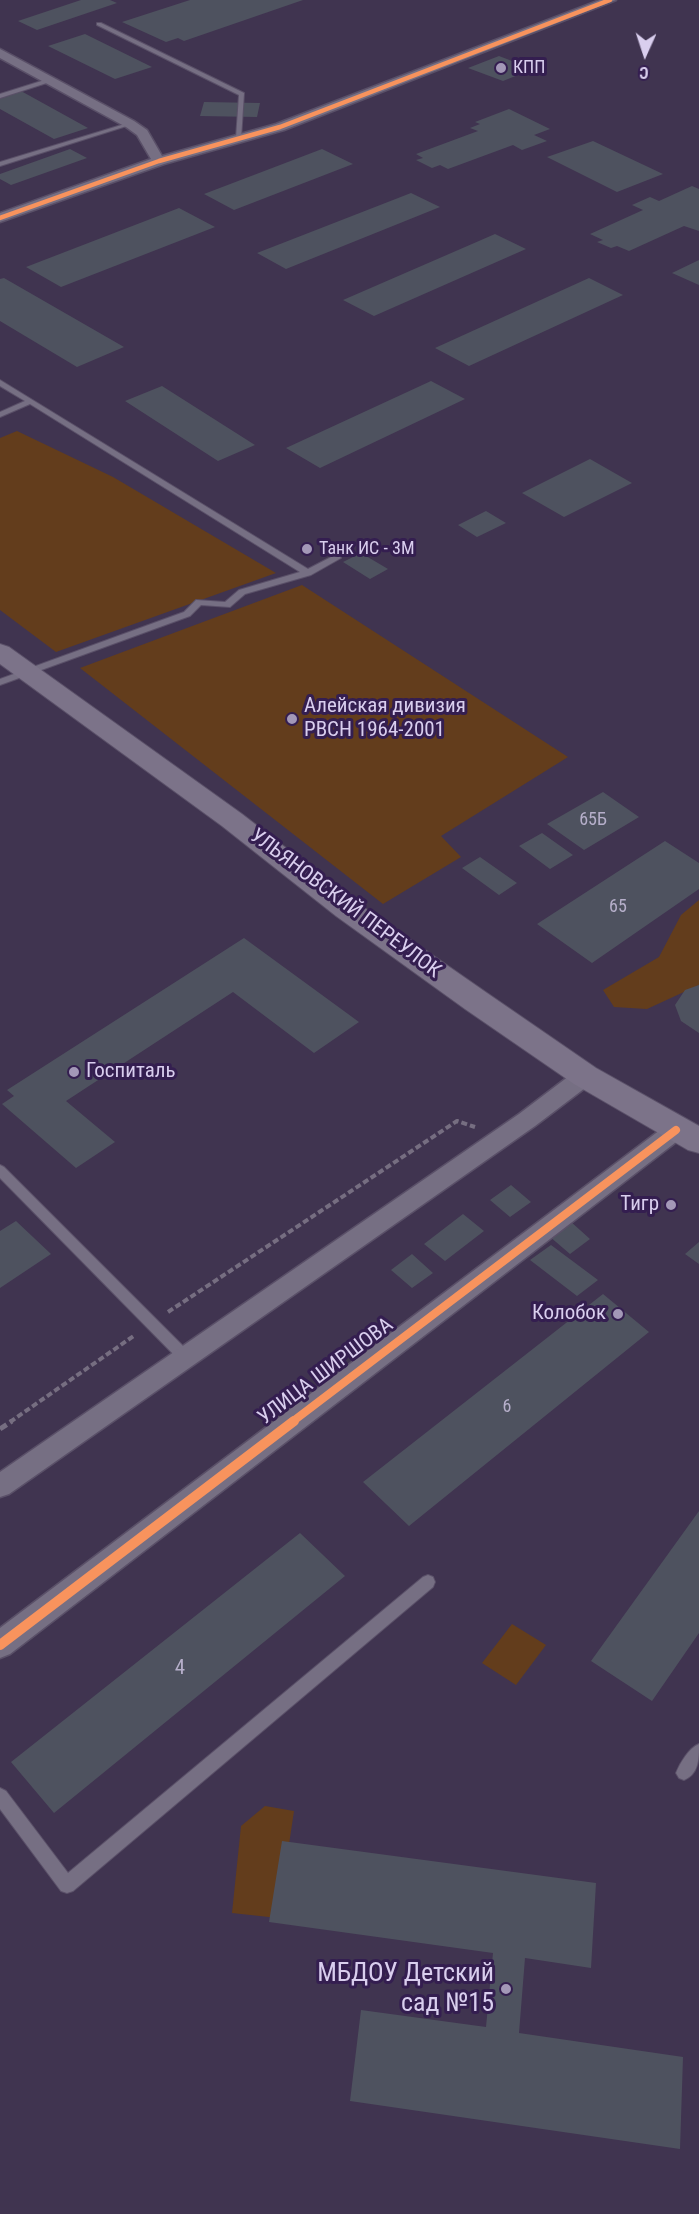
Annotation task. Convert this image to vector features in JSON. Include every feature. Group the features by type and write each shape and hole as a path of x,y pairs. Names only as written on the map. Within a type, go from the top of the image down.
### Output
{"main road":[{"name":"УЛЬЯНОВСКИЙ ПЕРЕУЛОК","path":"0,652 232,820 346,909 585,1076 688,1136"}],"street":[{"path":"0,218 159,161 280,127 610,0"},
{"path":"0,53 130,124 142,133 159,161"},
{"path":"0,1486 184,1356 527,1120 585,1076"},
{"name":"УЛИЦА ШИРШОВА","path":"0,1645 688,1136"}],"lane":[{"path":"99,24 242,94 239,138"},
{"path":"0,96 51,80"},
{"path":"0,164 130,124"},
{"path":"0,382 308,573"},
{"path":"0,415 31,401"},
{"path":"0,682 187,614 199,602 227,605 242,592 308,573 336,558"},
{"path":"0,1170 184,1356"},
{"path":"0,1796 67,1885 428,1582"},
{"path":"684,1773 699,1751"}],"path":[{"path":"0,1429 151,1324 457,1121 479,1128"}],"shaded area":[{"path":"17,431 113,477 276,573 56,652 0,610 0,438"},
{"path":"302,585 568,757 441,836 461,857 383,904 80,668"},
{"path":"699,900 699,985 647,1009 614,1007 603,990 659,957 681,915"},
{"path":"512,1624 546,1645 516,1685 482,1663"},
{"path":"265,1806 294,1811 278,1918 232,1913 241,1826"}],"building":[{"path":"81,0 110,0 117,3 37,30 18,21"},
{"path":"190,0 303,0 184,41 178,38 166,42 122,22"},
{"path":"85,34 152,67 115,79 48,46"},
{"name":"КПП","path":"499,56 533,69 503,81 468,68"},
{"path":"21,91 88,128 54,139 0,109 0,98"},
{"path":"204,102 260,103 257,117 200,116"},
{"path":"509,109 550,129 534,135 547,141 522,150 513,145 448,169 440,165 432,168 416,160 423,158 416,154 478,131 470,128 480,124 475,122"},
{"path":"593,141 663,174 617,192 547,157"},
{"path":"70,149 87,158 11,185 0,179 0,174"},
{"path":"322,149 353,164 234,210 204,194"},
{"path":"692,186 699,189 699,231 684,226 629,251 617,246 611,248 597,242 603,240 590,234 643,210 632,205 650,197 659,201"},
{"path":"411,193 440,207 286,269 257,253"},
{"path":"179,208 215,227 61,287 26,267"},
{"path":"495,234 526,249 374,316 343,300"},
{"path":"699,260 699,285 672,273"},
{"path":"4,278 124,347 77,367 0,321 0,279"},
{"path":"589,278 623,295 469,366 435,348"},
{"path":"431,381 465,399 320,468 286,448"},
{"path":"162,386 255,445 218,461 125,401"},
{"path":"590,459 632,483 564,517 522,493"},
{"path":"486,511 506,523 477,537 458,525"},
{"path":"361,553 388,569 370,579 343,562"},
{"path":"603,792 639,817 584,850 547,824"},
{"path":"542,833 573,855 550,869 519,846"},
{"path":"665,841 699,863 699,889 592,963 537,924"},
{"path":"480,857 517,883 499,895 462,868"},
{"name":"Госпиталь","path":"244,938 359,1022 314,1053 233,992 66,1101 115,1142 76,1168 2,1104 14,1096 7,1090"},
{"path":"699,985 699,1033 681,1021 675,1005 685,990"},
{"path":"511,1185 531,1202 510,1217 490,1200"},
{"path":"463,1214 484,1231 445,1261 424,1244"},
{"path":"16,1221 51,1254 0,1288 0,1231"},
{"path":"570,1221 590,1239 570,1254 549,1236"},
{"path":"699,1242 699,1264 685,1254"},
{"path":"551,1245 598,1280 577,1296 530,1260"},
{"path":"412,1254 433,1273 412,1288 391,1270"},
{"path":"603,1294 649,1332 409,1526 363,1482"},
{"path":"699,1511 699,1633 652,1701 591,1661"},
{"path":"300,1533 345,1576 54,1813 11,1762"},
{"name":"МБДОУ Детский сад №15","path":"282,1841 596,1883 591,1968 525,1958 519,2033 683,2057 680,2149 350,2101 361,2010 486,2027 493,1953 269,1922"}],"cycle path":[{"path":"0,218 159,161 280,127 610,0"},
{"path":"0,1645 676,1130"}],"place":[{"name":"КПП","path":"501,68"},
{"name":"Танк ИС - 3М","path":"307,549"},
{"name":"Алейская дивизия РВСН 1964-2001","path":"292,719"},
{"name":"Госпиталь","path":"74,1072"},
{"name":"Тигр","path":"671,1205"},
{"name":"Колобок","path":"618,1314"},
{"name":"МБДОУ Детский сад №15","path":"506,1989"}]}
